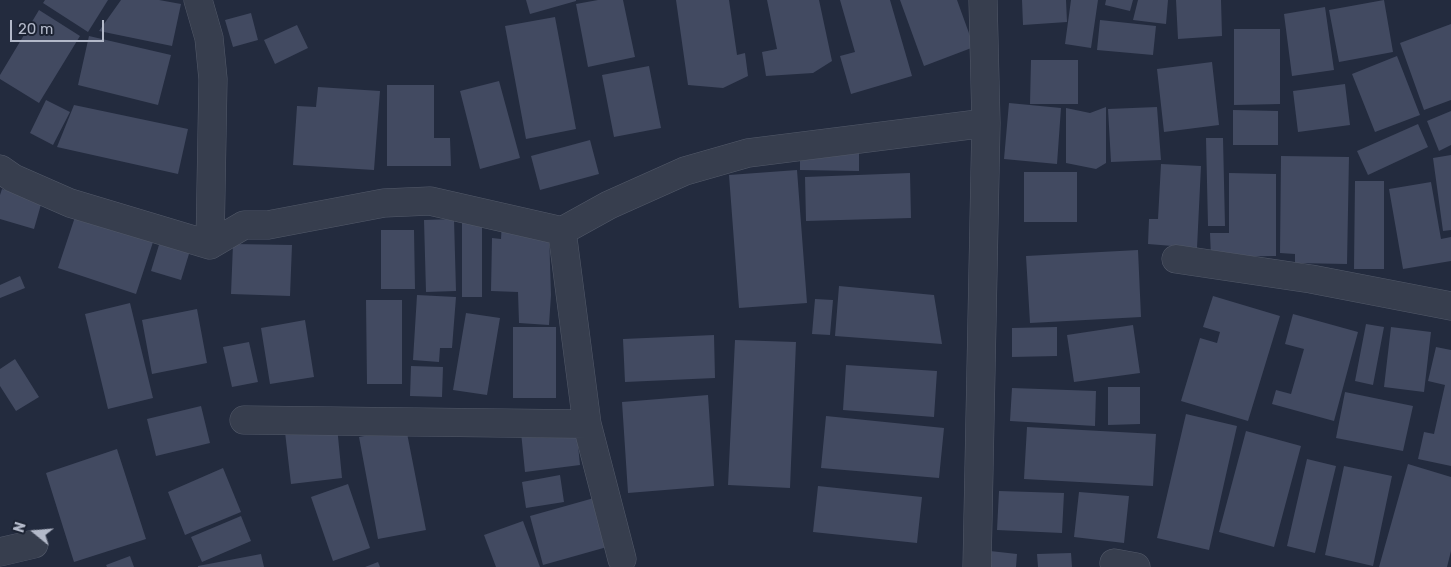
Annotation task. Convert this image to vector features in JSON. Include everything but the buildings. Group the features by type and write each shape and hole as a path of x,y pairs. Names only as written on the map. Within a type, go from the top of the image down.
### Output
{"street":[{"path":"198,0 209,38 213,79 210,245"},
{"path":"976,567 986,123 983,0"},
{"path":"0,169 13,178 70,203 210,245 244,225 268,225 384,204 430,201 562,231 609,205 685,172 748,153 986,123"},
{"path":"562,231 587,424 622,558"},
{"path":"1176,259 1311,279 1451,306"},
{"path":"244,420 587,424"},
{"path":"0,552 34,544"}]}
